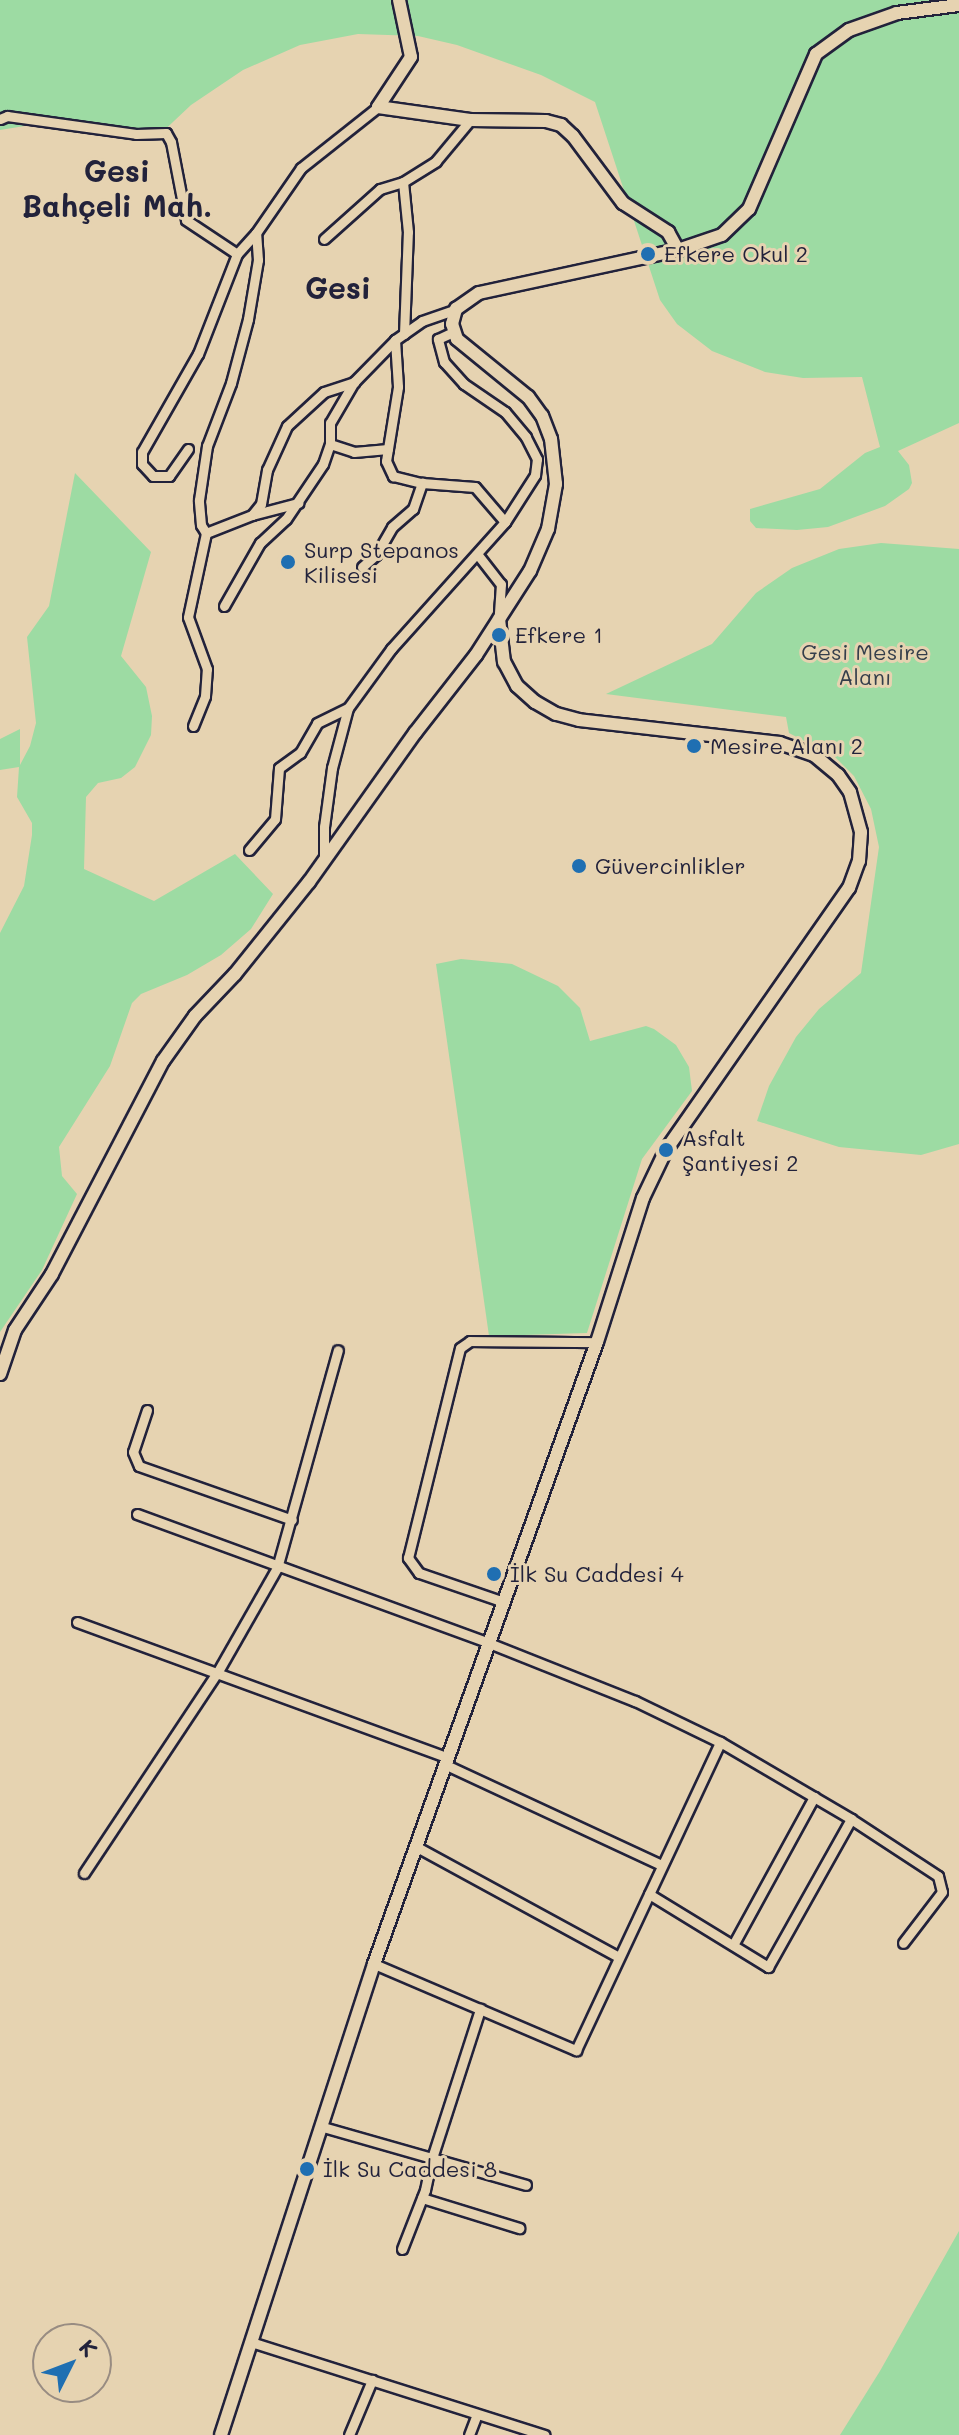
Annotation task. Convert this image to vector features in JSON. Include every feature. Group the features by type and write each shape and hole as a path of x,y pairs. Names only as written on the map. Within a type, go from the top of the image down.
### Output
{"street":[{"path":"188,449 169,476 153,476 142,464 142,452 198,354 237,254 256,233 301,168 378,107 411,57 399,0"},
{"path":"224,606 260,543 286,519 323,464 330,444 330,423 354,382 400,337 422,321 456,309 479,293 678,250 722,235 749,209 816,54 849,30 897,13 959,5"},
{"path":"378,107 470,120 546,121 561,125 573,136 623,203 668,232 678,250"},
{"path":"0,119 7,116 136,134 166,133 171,142 186,220 237,254"},
{"path":"324,239 380,189 403,182 436,161 470,120"},
{"path":"403,182 408,232 398,387 386,461 393,476 422,483 475,487 483,492 505,522"},
{"path":"193,726 205,696 207,669 188,617 206,533 201,525 199,500 207,446 231,383 248,319 258,260 256,233"},
{"path":"0,1374 15,1330 52,1274 163,1061 195,1016 255,951 499,619 530,571 548,529 556,484 551,439 542,416 528,397 462,344 453,332 456,309"},
{"path":"324,860 324,827 332,768 348,708 391,649 505,522 535,475 537,459 526,437 505,412 464,384 444,362 438,339 453,332"},
{"path":"252,515 261,504 267,470 287,426 324,392 354,382"},
{"path":"330,444 354,452 388,449"},
{"path":"362,567 376,555 392,527 413,509 422,483"},
{"path":"206,533 252,515 298,503"},
{"path":"221,2435 374,1964 489,1643 501,1601 597,1342 633,1223 666,1150 849,888 859,861 861,832 854,801 838,775 814,755 790,745 579,720 556,714 535,702 517,686 504,662 499,619 501,584 478,555"},
{"path":"249,850 275,819 279,768 300,753 317,723 348,708"},
{"path":"501,1601 419,1573 408,1558 460,1348 470,1341 597,1342"},
{"path":"84,1873 217,1673 277,1568 338,1350"},
{"path":"147,1410 133,1452 139,1466 292,1520"},
{"path":"137,1514 277,1568 489,1643 635,1701 720,1742 851,1819 938,1876 943,1884 942,1892 903,1943"},
{"path":"77,1622 445,1761 662,1865"},
{"path":"374,1964 576,2050 720,1742"},
{"path":"733,1945 814,1797"},
{"path":"649,1894 768,1967 851,1819"},
{"path":"415,1846 619,1957"},
{"path":"402,2249 422,2198 480,2009"},
{"path":"323,2127 526,2185"},
{"path":"422,2198 519,2228"},
{"path":"251,2342 545,2435"},
{"path":"349,2435 372,2380"},
{"path":"469,2435 477,2414"}],"green space":[{"path":"0,0 959,0 959,423 898,451 909,465 912,483 909,489 885,506 828,527 797,530 756,528 750,521 750,509 820,489 865,453 880,447 862,377 803,378 765,372 712,351 677,324 660,300 595,102 541,75 457,45 418,36 358,34 300,45 243,70 191,105 156,138 37,124 0,130"},
{"path":"75,473 151,552 121,656 146,687 152,716 151,735 135,767 121,778 98,783 86,797 84,869 154,901 235,854 273,894 251,929 221,955 187,975 141,994 132,1003 110,1066 59,1147 62,1176 77,1194 42,1270 0,1332 0,933 24,886 32,823 17,797 19,767 0,770 0,739 20,729 20,765 30,746 36,723 27,637 49,606"},
{"name":"Gesi Mesire Alanı","path":"881,543 959,549 959,1144 921,1155 839,1147 757,1121 769,1086 796,1037 819,1009 861,973 879,847 871,809 854,776 835,757 789,733 786,717 606,694 712,644 756,593 792,568 839,549"},
{"path":"461,959 512,964 558,986 580,1008 590,1041 646,1026 654,1029 676,1045 689,1067 692,1091 642,1159 587,1333 489,1336 436,964"},
{"path":"959,2231 959,2435 840,2435 880,2371"}],"place":[{"name":"Efkere Okul 2","path":"648,254"},
{"name":"Surp Stepanos Kilisesi","path":"288,562"},
{"name":"Efkere 1","path":"499,635"},
{"name":"Mesire Alanı 2","path":"694,746"},
{"name":"Güvercinlikler","path":"579,866"},
{"name":"Asfalt Şantiyesi 2","path":"666,1150"},
{"name":"İlk Su Caddesi 4","path":"494,1574"},
{"name":"İlk Su Caddesi 8","path":"307,2169"}],"district":[{"name":"Gesi Bahçeli Mah.","path":"117,187"},
{"name":"Gesi","path":"338,287"}]}
